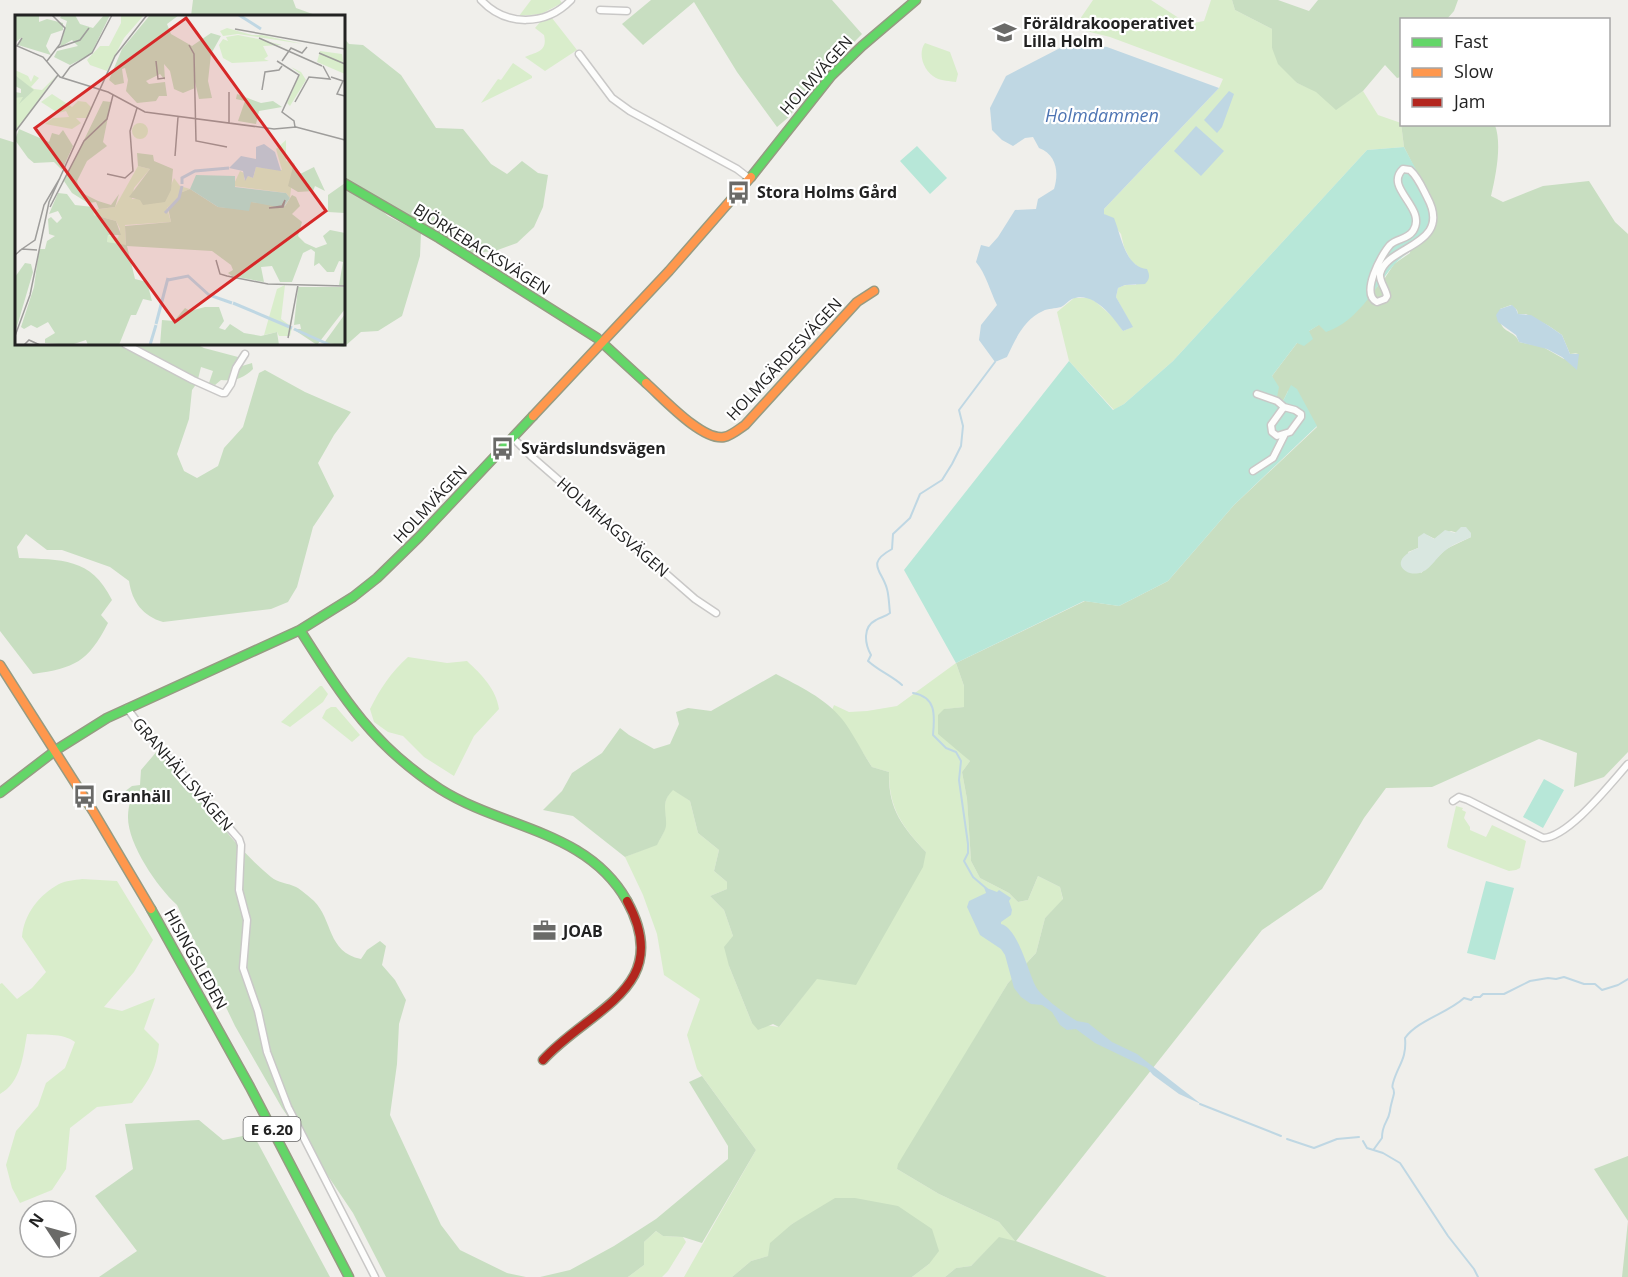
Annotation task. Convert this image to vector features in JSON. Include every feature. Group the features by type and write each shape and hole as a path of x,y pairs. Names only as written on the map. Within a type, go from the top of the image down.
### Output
{"main road":[{"name":"HOLMVÄGEN","path":"0,793 56,750 102,721 300,630 349,602 391,567 602,344 750,179 831,76 859,48 916,0"},
{"name":"BJÖRKEBACKSVÄGEN","path":"345,184 439,238 597,338 602,344"},
{"name":"HOLMGÄRDESVÄGEN","path":"602,344 697,427 713,437 726,437 737,432 752,419 857,302 874,291"},
{"path":"300,630 327,676 351,709 377,739 400,760 435,786 465,803 511,822 549,834 575,847 606,872 630,904 638,924 640,937 639,960 633,978 614,1003 570,1035 543,1060"},
{"name":"HISINGSLEDEN","path":"0,665 56,750 146,900 275,1134 350,1277"}],"street":[{"path":"481,0 498,14 524,21 551,15 571,0"},
{"path":"600,10 627,11"},
{"path":"579,54 612,98 630,111 737,169 750,179"},
{"path":"1408,169 1418,179 1431,203 1433,215 1431,226 1422,240 1397,255 1383,269 1380,280 1386,291 1385,299 1377,302 1373,300 1370,293 1375,272 1384,253 1392,243 1408,237 1415,229 1417,216 1398,182 1400,171 1408,169"},
{"path":"127,345 222,393 229,388 236,368 245,354"},
{"path":"1257,394 1298,411 1301,417 1290,432 1277,436 1272,432 1271,425 1284,407"},
{"path":"1253,471 1273,458 1285,434"},
{"name":"HOLMHAGSVÄGEN","path":"513,438 695,599 716,613"},
{"name":"GRANHÄLLSVÄGEN","path":"127,708 239,839 241,845 239,890 247,920 243,968 258,1011 267,1052 288,1107 375,1277"},
{"path":"1453,801 1459,797 1468,800 1543,838 1551,837 1563,831 1587,809 1628,764"}],"green space":[{"path":"193,0 293,0 296,8 315,15 191,15"},
{"path":"531,0 560,0 562,3 541,14 519,16"},
{"path":"651,0 832,0 862,34 807,90 790,116 777,127 737,72 694,2 643,45 622,24"},
{"path":"1093,0 1151,0 1188,24 1204,21 1211,0 1232,0 1235,10 1272,29 1272,48 1297,83 1316,91 1336,109 1363,91 1378,115 1400,123 1404,147 1367,150 1173,361 1114,410 1069,361 1057,312 1074,298 1089,298 1114,318 1123,331 1132,327 1116,297 1118,288 1124,285 1136,285 1140,268 1131,261 1121,234 1104,214 1104,209 1219,88 1223,79 1110,37 1082,30 1080,19"},
{"path":"1232,0 1278,0 1309,11 1318,0 1458,0 1454,11 1448,18 1400,18 1400,77 1397,78 1385,65 1363,91 1336,110 1316,92 1297,83 1278,64 1272,48 1272,29 1235,10"},
{"path":"552,18 577,50 545,71 525,57 543,48 544,35 535,28 541,21"},
{"path":"345,39 349,44 363,45 401,75 436,128 463,129 491,164 507,174 522,161 538,173 548,175 543,207 534,227 517,243 495,251 472,253 419,220 389,205 379,208 388,216 421,233 420,256 402,316 378,331 361,332 344,347 333,345 345,345"},
{"path":"925,43 950,52 958,74 956,82 938,79 928,72 922,57"},
{"path":"513,63 532,78 481,103 498,79 501,80"},
{"path":"1401,126 1495,126 1498,150 1491,196 1503,202 1543,186 1589,181 1615,222 1628,234 1628,752 1604,777 1574,787 1577,753 1539,739 1432,787 1386,788 1364,818 1322,889 1262,930 1016,1241 1107,1277 945,1277 956,1268 971,1266 999,1237 1015,1241 999,1222 939,1194 897,1169 898,1164 1008,983 1036,953 1045,918 1063,899 1060,887 1038,876 1028,900 1018,902 1009,893 980,878 971,861 967,799 962,772 970,761 938,734 938,715 944,709 964,707 964,686 956,663 1085,601 1119,606 1168,581 1234,505 1317,427 1288,391 1283,401 1277,397 1272,376 1309,331 1381,284 1394,264 1410,253 1419,177 1404,147","holes":["1511,305 1518,314 1526,314 1562,335 1570,354 1578,353 1564,359 1543,347 1519,342 1501,324 1500,309","1451,531 1471,537 1446,549 1421,573 1408,552 1418,548 1427,535 1435,539"]},
{"path":"0,138 15,143 15,345 198,345 238,357 242,366 252,363 253,369 246,375 234,380 221,380 215,385 209,383 213,371 201,367 197,383 192,390 189,419 177,454 184,471 197,478 218,466 224,448 243,427 259,373 265,370 305,392 351,412 318,463 334,496 313,527 297,587 288,602 271,609 163,622 144,612 136,602 129,581 110,567 62,550 47,550 26,534 17,547 19,558 61,561 84,568 95,576 112,600 101,615 108,623 94,647 79,661 60,669 33,674 0,631"},
{"path":"917,146 947,178 930,194 900,161"},
{"path":"1404,147 1428,194 1432,214 1430,231 1422,242 1393,266 1356,313 1326,332 1319,325 1309,331 1313,339 1304,346 1297,343 1272,376 1279,387 1277,397 1283,401 1291,385 1297,389 1317,426 1234,505 1168,581 1119,606 1084,601 956,663 904,570 1069,361 1113,410 1124,404 1173,361 1367,150"},
{"path":"408,657 447,663 467,661 483,677 495,695 499,709 474,736 454,776 424,757 403,736 388,732 374,722 370,709 391,675"},
{"path":"956,663 964,686 964,707 945,709 958,749 970,761 962,772 967,799 971,861 980,878 1009,893 1018,902 1028,900 1038,876 1060,887 1063,900 1045,918 1036,953 1008,983 897,1169 939,1194 999,1222 1016,1242 999,1238 971,1266 956,1268 945,1277 912,1277 929,1264 808,1216 792,1224 768,1256 751,1261 732,1277 684,1277 756,1150 697,1069 687,1035 700,999 664,975 657,934 643,895 625,857 657,844 665,828 665,803 673,789 690,801 698,833 719,850 714,871 727,882 727,889 710,896 724,910 733,936 729,966 752,1023 779,1027 817,978 926,852 910,834 894,807 889,772 872,767 842,720 832,710 834,705 849,712 897,706"},
{"path":"776,674 828,705 846,724 872,767 889,772 891,796 898,816 926,852 923,867 856,985 817,979 779,1027 773,1024 758,1030 752,1023 729,966 724,947 733,936 724,910 710,896 727,889 727,882 714,871 719,850 698,833 690,801 673,790 665,803 666,826 657,845 625,857 573,816 543,810 562,791 572,773 602,753 620,728 654,749 670,744 679,724 676,712 688,708 711,711"},
{"path":"320,686 328,694 323,702 290,727 281,722"},
{"path":"336,707 360,735 352,742 322,718 326,710"},
{"path":"158,750 226,832 255,863 274,879 296,887 314,901 342,950 361,959 367,950 380,941 386,946 382,965 395,980 406,1000 399,1024 397,1064 390,1115 441,1225 460,1250 507,1273 526,1277 386,1277 353,1213 282,1108 235,1026 177,905 152,876 132,839 128,814 130,802 124,792 132,786 140,785 141,770"},
{"path":"1544,779 1564,790 1543,828 1523,817"},
{"path":"1456,806 1463,808 1462,810 1466,812 1464,818 1470,830 1486,837 1492,825 1526,841 1520,868 1509,871 1448,848"},
{"path":"82,879 117,881 153,940 134,972 104,1007 122,1011 155,998 144,1029 159,1044 158,1054 150,1076 132,1103 97,1107 70,1128 66,1169 52,1190 30,1199 18,1199 12,1188 6,1165 16,1131 38,1106 46,1083 65,1068 75,1042 58,1036 27,1034 17,1076 13,1083 0,1094 0,984 2,983 17,999 32,988 46,972 22,937 23,929 29,913 39,900 52,888 64,882"},
{"path":"1486,881 1514,888 1495,960 1467,953"},
{"path":"702,1076 756,1150 702,1243 683,1237 663,1236 656,1231 644,1242 644,1265 628,1277 540,1277 570,1270 614,1246 656,1219 728,1159 728,1146 689,1082"},
{"path":"199,1120 223,1140 253,1134 330,1277 99,1277 137,1251 95,1196 133,1169 125,1124"},
{"path":"1628,1156 1628,1221 1594,1169"},
{"path":"835,1198 855,1198 898,1206 932,1229 939,1251 929,1264 912,1277 732,1277 751,1261 768,1256 770,1243 792,1224"},
{"path":"1628,1221 1628,1277 1622,1277"},
{"path":"656,1231 663,1236 683,1237 686,1242 662,1277 628,1277 644,1265 644,1242"}],"shaded area":[{"path":"1461,527 1466,527 1471,537 1449,548 1426,570 1416,574 1402,568 1403,558 1418,548 1418,537 1424,533 1434,539 1445,530 1455,533"}],"water":[{"name":"Holmdammen","path":"1082,44 1107,47 1219,88 1104,209 1104,214 1114,218 1129,256 1134,263 1147,269 1149,273 1149,279 1145,284 1125,285 1118,288 1116,297 1133,327 1123,331 1108,312 1095,301 1080,297 1072,299 1061,307 1045,310 1030,319 1007,357 995,362 979,340 981,325 997,305 976,262 981,245 989,247 1015,210 1036,209 1038,199 1054,189 1056,171 1050,155 1039,148 1033,137 1025,138 1013,146 1002,140 992,130 990,108 1006,76 1062,47"},
{"path":"1229,91 1234,94 1222,127 1217,133 1204,120"},
{"path":"1196,126 1224,151 1201,176 1174,151"},
{"path":"1512,305 1518,314 1531,315 1562,335 1570,354 1579,354 1577,370 1562,357 1547,349 1519,342 1516,335 1498,322 1496,315 1500,309"},
{"path":"984,887 997,892 999,890 1011,898 1009,901 1011,915 1001,924 1013,933 1036,987 1052,1004 1077,1021 1088,1023 1112,1042 1137,1054 1201,1104 1179,1094 1147,1068 1095,1043 1076,1029 1067,1030 1060,1025 1052,1012 1042,1005 1031,1004 1021,997 1014,988 1005,955 1001,949 980,935 967,907 969,901 986,893"}],"waterway":[{"path":"902,685 868,661 871,655 866,641 868,627 890,613 887,589 877,563 884,554 892,549 893,534 910,518 920,494 942,480 952,464 961,446 963,426 959,410 995,362"},
{"path":"913,693 921,695 930,703 934,714 933,735 946,748 956,752 961,761 959,780 968,844 968,853 964,861 973,877 987,889"},
{"path":"1374,1149 1382,1138 1389,1115 1394,1093 1392,1085 1403,1057 1405,1038 1417,1026 1464,998 1471,1000 1483,994 1504,994 1530,981 1564,977 1584,984 1595,984 1602,990 1628,979"},
{"path":"1200,1104 1281,1136"},
{"path":"1287,1139 1314,1148 1337,1139 1359,1137"},
{"path":"1363,1141 1367,1148 1383,1153 1400,1163 1478,1277"}],"traffic: fast":[{"path":"751,177 831,76 916,0"},
{"path":"345,184 439,238 597,338 646,383"},
{"path":"0,793 56,750 107,718 300,630 353,597 377,578 419,537 533,416"},
{"path":"300,630 360,718 395,755 440,789 464,802 542,833 590,859 610,877 627,901"},
{"path":"151,909 250,1087 349,1277"}],"traffic: slow":[{"path":"533,416 669,271 751,177"},
{"path":"646,383 694,426 715,436 729,435 745,425 857,302 874,291"},
{"path":"0,665 93,811 151,909"}],"traffic: jam":[{"path":"543,1060 620,994 634,976 641,955 639,931 627,901"}],"place":[{"name":"Föräldrakooperativet Lilla Holm","path":"1005,32"},
{"name":"Stora Holms Gård","path":"739,192"},
{"name":"Svärdslundsvägen","path":"503,448"},
{"name":"Granhäll","path":"84,796"},
{"name":"JOAB","path":"545,931"}]}
